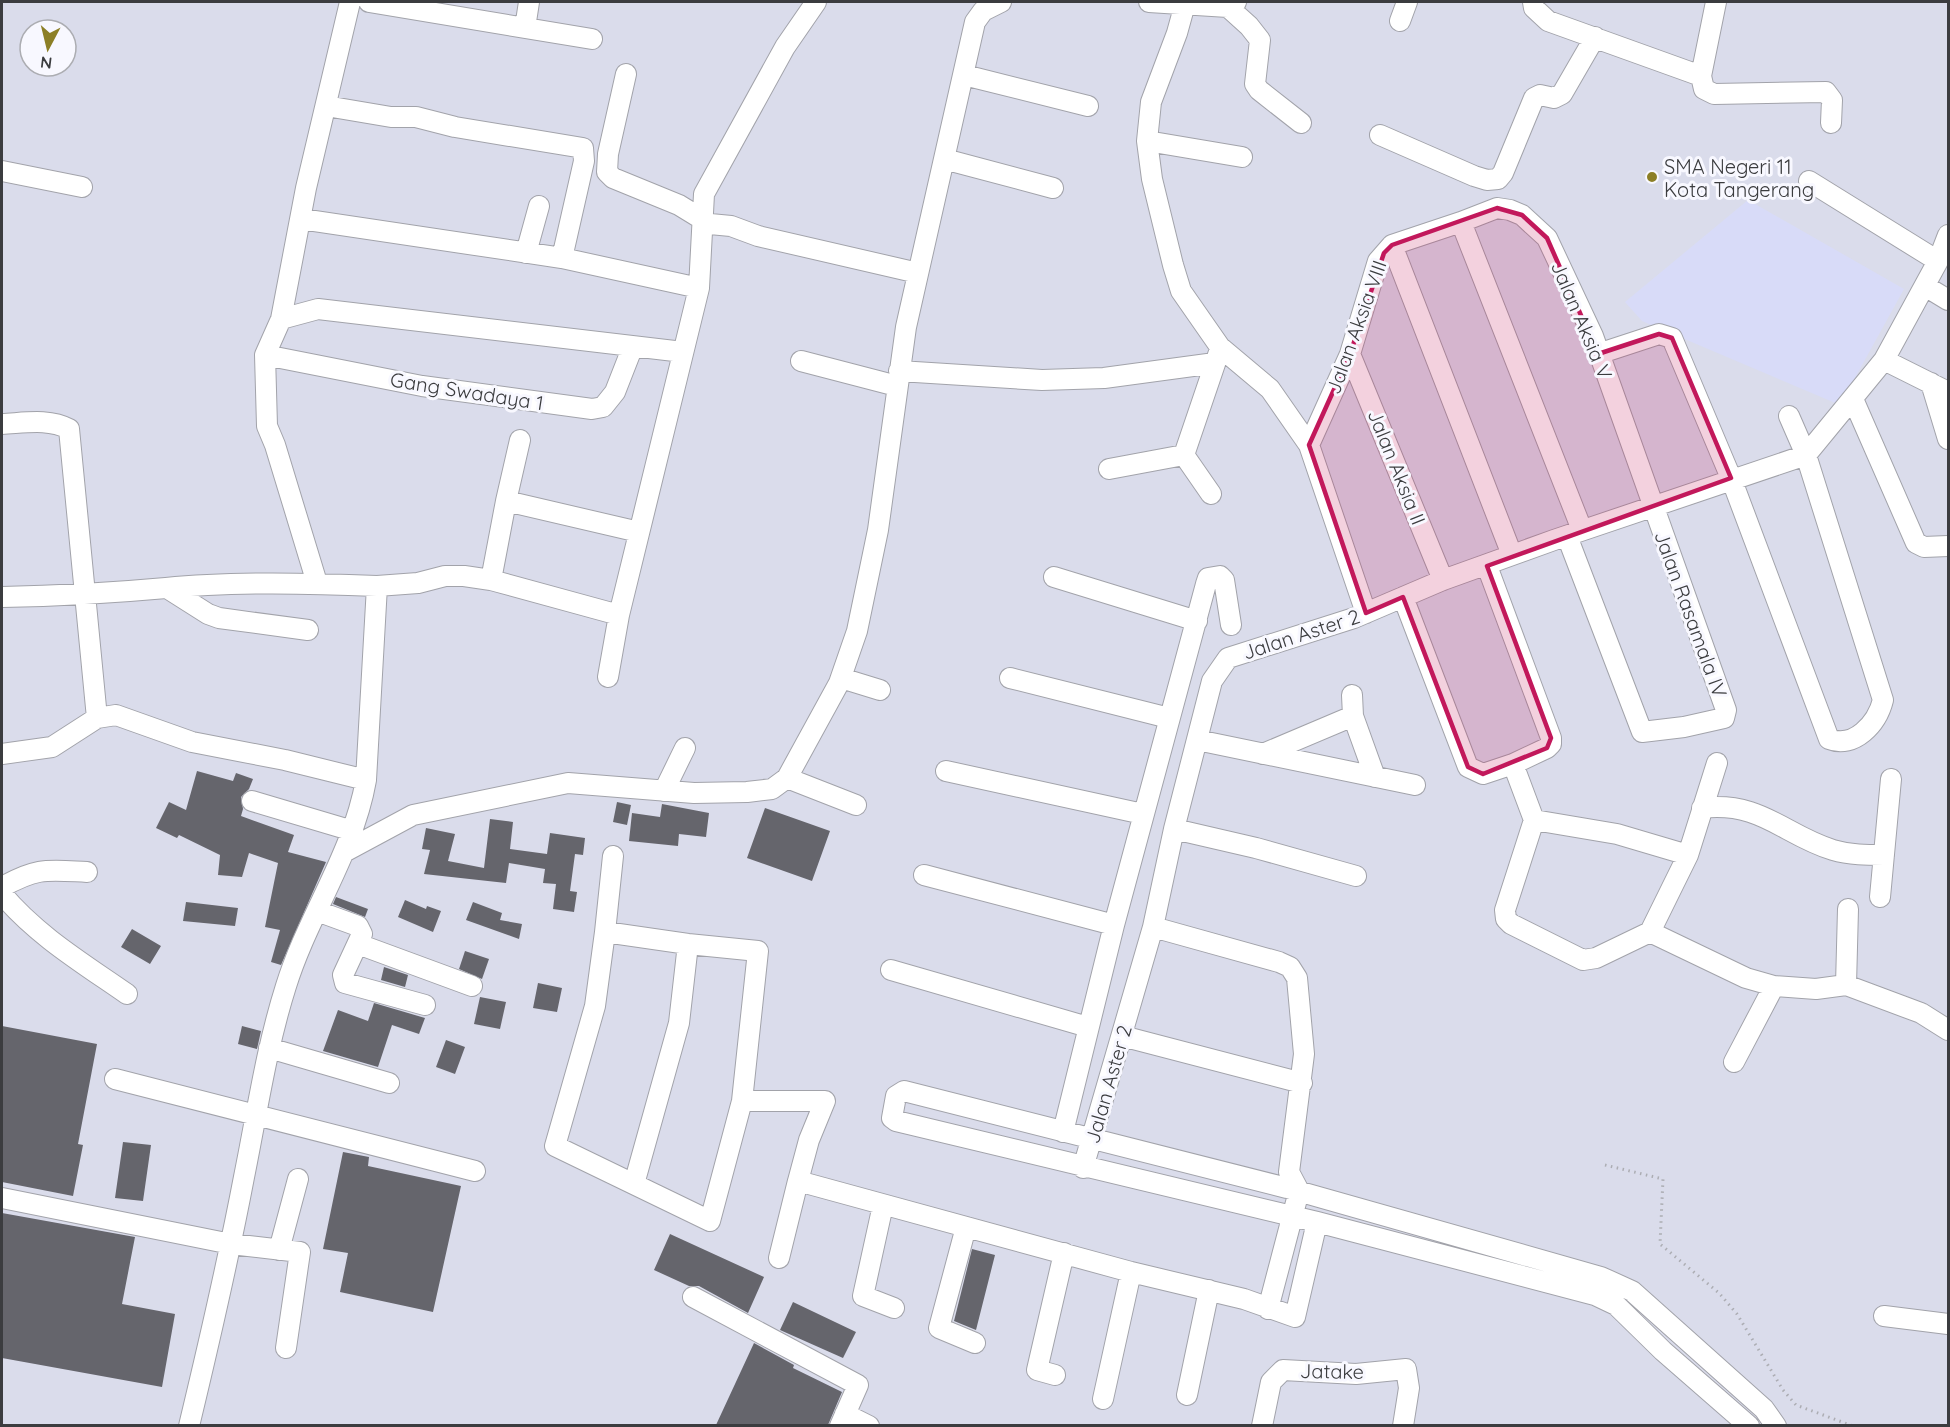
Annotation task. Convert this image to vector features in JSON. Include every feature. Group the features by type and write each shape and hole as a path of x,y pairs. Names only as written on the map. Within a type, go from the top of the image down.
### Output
{"street":[{"path":"317,584 275,445 267,426 265,355 281,319 350,2"},
{"path":"369,2 592,39"},
{"path":"525,28 530,2"},
{"path":"608,677 619,615 699,288 707,223 704,194 707,184 785,47 816,2"},
{"path":"346,851 413,815 568,783 664,791 747,792 772,789 787,778 841,678 857,631 873,561 898,379 918,273 944,159 977,16 1001,2"},
{"path":"1149,2 1232,4 1260,40 1255,84 1301,123"},
{"path":"1400,21 1407,2"},
{"path":"1533,2 1534,8 1548,21 1701,76"},
{"path":"1716,2 1701,76 1704,89 1714,94 1826,92 1832,100 1831,123"},
{"path":"1185,4 1151,102 1147,141 1152,179 1181,291 1218,355 1270,389 1309,446 1366,613"},
{"path":"1380,135 1474,176 1487,180 1498,179 1503,173 1534,98 1540,94 1554,98 1562,94 1595,37"},
{"path":"626,74 608,154 608,172 613,178 679,205 707,223 731,226 758,236 918,273"},
{"path":"964,75 1088,106"},
{"path":"326,106 391,117 416,117 454,127 583,148 584,160 562,258"},
{"path":"1147,141 1242,157"},
{"path":"944,159 1053,188"},
{"path":"2,171 82,188"},
{"path":"1809,181 1938,261"},
{"path":"526,253 539,206"},
{"name":"Jalan Aksia V","path":"1463,227 1497,208 1522,215 1547,238 1593,336 1652,506"},
{"path":"301,219 562,258 699,288"},
{"path":"1463,227 1575,533"},
{"name":"Jalan Aksia VIII","path":"1309,446 1350,354 1378,261 1392,245 1463,227"},
{"path":"1806,455 1884,360 1938,261 1948,235"},
{"path":"1392,245 1512,555"},
{"path":"1925,286 1948,300"},
{"path":"281,319 318,309 683,352"},
{"path":"1598,354 1659,334 1666,334 1672,338 1731,478 1829,739 1840,744 1855,740 1875,718 1883,700 1806,455 1790,416"},
{"name":"Gang Swadaya 1","path":"265,355 422,386 592,409 603,407 615,392 633,346"},
{"name":"Jalan Aksia II","path":"1350,354 1443,580"},
{"path":"801,361 858,376 898,379 1042,380 1104,378 1218,355"},
{"path":"1184,455 1218,355"},
{"path":"1884,360 1948,392"},
{"path":"1931,383 1948,439"},
{"path":"1853,399 1917,543 1923,547 1948,546"},
{"path":"2,424 45,422 60,424 69,429 97,718"},
{"path":"491,580 520,440"},
{"path":"1109,469 1184,455"},
{"path":"1184,455 1211,494"},
{"name":"Jalan Aster 2","path":"1083,1168 1153,927 1174,829 1212,681 1228,658 1366,613 1443,580 1487,566 1512,555 1731,478 1806,455"},
{"path":"506,501 639,532"},
{"name":"Jalan Rasamala IV","path":"1575,533 1638,726 1642,732 1684,727 1724,718 1727,715 1652,506"},
{"path":"1403,597 1468,767 1483,774 1513,764 1547,748 1551,744 1551,738 1487,566"},
{"path":"2,597 84,596 167,588 317,584 377,586 418,583 445,576 491,580 619,615"},
{"path":"1063,1132 1114,924 1208,578 1220,576 1224,580 1231,625"},
{"path":"1054,577 1197,621"},
{"path":"189,1425 231,1244 269,1048 286,985 317,911 346,851 366,780 377,586"},
{"path":"167,588 208,614 219,618 308,630"},
{"path":"841,678 880,690"},
{"path":"1010,678 1169,718"},
{"path":"1352,694 1353,716 1375,777"},
{"path":"2,754 52,747 97,718 116,715 192,742 285,760 366,780"},
{"path":"1263,754 1353,716"},
{"path":"1197,740 1415,785"},
{"path":"664,791 685,748"},
{"path":"1513,764 1534,820 1505,910 1506,919 1511,924 1583,960 1596,958 1650,932 1688,855 1717,763"},
{"path":"946,771 1143,814"},
{"path":"787,778 856,805"},
{"path":"1881,897 1891,779"},
{"path":"252,801 353,831"},
{"path":"1702,808 1721,806 1753,812 1831,849 1849,854 1884,855"},
{"path":"1534,820 1617,834 1688,855"},
{"path":"1174,829 1256,848 1356,876"},
{"path":"605,932 758,951 742,1101 710,1221 555,1146 596,1006 613,856"},
{"path":"2,887 27,873 46,870 87,872"},
{"path":"924,875 1114,924"},
{"path":"2,894 15,910 67,952 127,994"},
{"path":"1846,985 1848,909"},
{"path":"317,911 358,926 362,934 342,980 425,1005"},
{"path":"1153,927 1290,967 1297,978 1304,1054 1302,1083 1288,1172 1299,1191 1290,1216 1268,1309"},
{"path":"1650,932 1746,978 1774,986 1816,989 1846,985 1921,1013 1948,1030"},
{"path":"358,944 472,986"},
{"path":"634,1184 679,1023 688,944"},
{"path":"891,970 1088,1026"},
{"path":"1734,1062 1774,986"},
{"path":"1122,1036 1302,1083"},
{"path":"269,1048 388,1083"},
{"path":"115,1079 475,1171"},
{"path":"1749,1425 1663,1351 1616,1305 1595,1294 1317,1222 1083,1168 892,1118 896,1096 904,1091 1299,1191 1575,1269 1632,1291 1764,1409 1776,1425"},
{"path":"742,1101 825,1101 809,1140 779,1258"},
{"path":"1267,1210 1272,1185 1288,1172"},
{"path":"279,1250 298,1179"},
{"path":"798,1181 1131,1272 1209,1290 1295,1317 1317,1222"},
{"path":"2,1198 231,1244 300,1252 286,1348"},
{"path":"883,1205 863,1296 894,1308"},
{"path":"966,1227 939,1329 975,1343"},
{"path":"1055,1375 1037,1370 1064,1253"},
{"path":"1103,1399 1131,1272"},
{"path":"1187,1395 1209,1290"},
{"path":"1616,1305 1632,1291"},
{"path":"693,1297 858,1385 843,1420 869,1425"},
{"path":"1884,1316 1948,1324"},
{"name":"Jatake","path":"1262,1425 1271,1382 1283,1370 1356,1374 1406,1369 1409,1374 1408,1405 1403,1425"}],"path":[{"path":"1605,1165 1663,1179 1660,1244 1719,1293 1737,1314 1783,1390 1796,1405 1853,1425"}],"highlighted area":[{"path":"1497,208 1522,215 1547,238 1598,354 1659,334 1672,338 1731,478 1487,566 1551,738 1547,748 1483,774 1468,767 1403,597 1366,613 1309,445 1350,354 1384,253 1392,245"}],"shaded area":[{"path":"2,2 1948,2 1948,1425 2,1426"},
{"path":"1748,200 1904,289 1840,405 1642,321 1625,302"}],"building":[{"path":"197,771 233,781 236,773 253,779 249,789 241,797 243,809 241,816 294,835 288,852 326,862 281,965 271,962 280,930 265,927 278,863 249,853 242,877 218,875 220,855 179,835 177,838 156,828 169,802 186,810"},
{"path":"617,802 631,805 627,825 613,822"},
{"path":"662,804 709,813 706,837 679,834 678,846 629,841 632,813 660,817"},
{"path":"765,808 830,831 812,881 747,858"},
{"path":"490,819 513,822 510,849 547,854 550,833 585,838 583,855 575,854 570,891 577,892 574,912 553,909 556,884 543,883 545,869 509,863 506,883 424,874 430,850 422,849 426,828 455,834 448,861 484,868"},
{"path":"336,897 368,909 365,917 333,904"},
{"path":"405,900 426,909 427,906 441,911 433,932 398,917"},
{"path":"186,902 238,908 235,926 183,921"},
{"path":"473,902 502,913 500,920 522,924 519,939 466,920"},
{"path":"132,929 161,946 150,964 121,947"},
{"path":"465,951 489,959 482,979 459,969"},
{"path":"384,967 408,975 405,987 381,980"},
{"path":"538,983 562,988 557,1012 533,1008"},
{"path":"480,997 506,1002 500,1029 474,1024"},
{"path":"374,1003 425,1018 419,1034 392,1025 378,1067 323,1051 338,1010 368,1021"},
{"path":"2,1026 97,1044 78,1144 83,1145 73,1196 2,1182"},
{"path":"242,1026 261,1031 257,1049 238,1044"},
{"path":"446,1040 465,1047 455,1074 436,1067"},
{"path":"123,1142 151,1145 143,1201 115,1198"},
{"path":"343,1152 369,1157 368,1166 461,1186 433,1312 340,1292 348,1253 323,1249"},
{"path":"2,1213 135,1237 122,1304 175,1314 162,1387 2,1358"},
{"path":"670,1234 764,1277 748,1313 699,1286 689,1286 654,1270"},
{"path":"972,1249 995,1255 976,1330 954,1321"},
{"path":"793,1302 856,1332 843,1358 780,1330"},
{"path":"754,1343 794,1365 793,1368 842,1392 828,1425 716,1425"}],"place":[{"name":"SMA Negeri 11 Kota Tangerang","path":"1652,177"}]}
